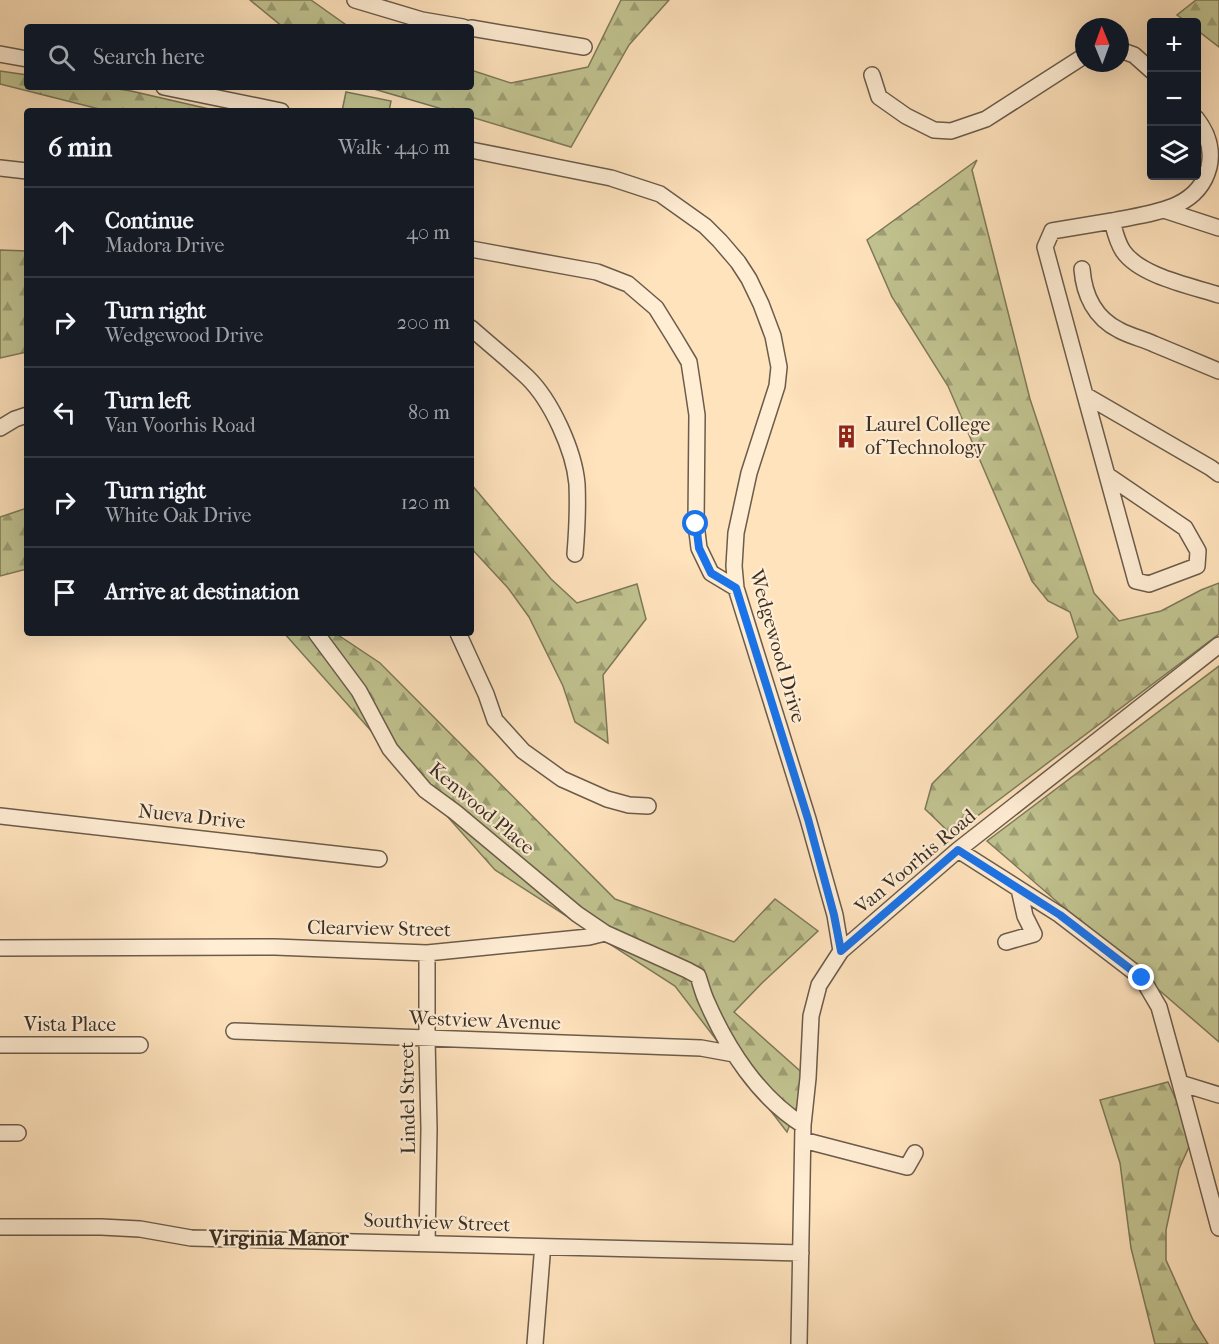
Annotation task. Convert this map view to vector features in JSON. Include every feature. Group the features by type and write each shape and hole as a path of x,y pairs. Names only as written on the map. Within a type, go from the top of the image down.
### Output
{"street":[{"path":"355,0 422,20 446,24"},
{"path":"474,29 584,47"},
{"path":"0,54 24,58"},
{"path":"1129,54 1147,67"},
{"path":"872,75 879,97 906,116 934,130 951,131 986,119 1075,62"},
{"path":"179,90 266,108"},
{"path":"1107,475 1185,528 1198,551 1197,566 1149,584 1136,580 1107,475 1085,395 1045,247 1052,231 1164,210 1192,196 1207,173 1210,154 1209,142 1201,125"},
{"name":"Wedgewood Drive","path":"474,151 611,178 660,194 705,226 720,241 738,262 761,304 773,336 780,367 777,386 749,473 736,533 734,566 736,588 808,819 834,915 841,951"},
{"path":"0,168 24,171"},
{"path":"1164,210 1219,228"},
{"path":"1112,221 1117,240 1135,264 1148,272 1219,295"},
{"path":"474,250 597,272 628,284 656,308 688,362 693,388 697,415 696,524 699,548 711,573 736,588"},
{"path":"1082,269 1089,299 1096,311 1110,325 1126,334 1219,370"},
{"path":"474,331 528,378 550,406 568,445 577,482 578,520 575,554"},
{"path":"1085,395 1219,474"},
{"path":"0,428 24,416"},
{"name":"Kenwood Place","path":"318,636 358,691 390,749 424,790 455,812 577,914 605,933 698,976 706,1000 734,1054 779,1108 803,1132"},
{"path":"459,636 486,694 495,720 523,751 562,779 607,799 629,805 648,806"},
{"name":"Van Voorhis Road","path":"799,1344 803,1132 811,1016 819,984 841,951 958,850 1219,645"},
{"name":"Nueva Drive","path":"0,816 379,859"},
{"path":"958,850 1060,915 1142,978 1160,1007 1219,1228"},
{"path":"1006,942 1034,934 1025,916 1019,889"},
{"name":"Clearview Street","path":"0,948 274,946 427,953 590,937 605,933"},
{"name":"Lindel Street","path":"427,953 429,1129 427,1243"},
{"name":"Westview Avenue","path":"234,1032 701,1048 734,1054"},
{"name":"Vista Place","path":"0,1045 140,1045"},
{"path":"1180,1083 1219,1095"},
{"path":"803,1132 907,1167 915,1153"},
{"path":"0,1133 18,1133"},
{"name":"Southview Street","path":"0,1227 140,1229 191,1238 801,1253"},
{"path":"536,1344 542,1256"}],"green space":[{"path":"250,0 311,0 345,24 279,24"},
{"path":"621,0 669,0 629,45 571,147 474,118 474,108 439,108 377,90 474,90 474,71 511,83 588,67"},
{"path":"1196,0 1219,0 1219,47 1201,33 1201,18 1181,18 1177,15"},
{"path":"0,71 24,75 24,90 124,90 205,108 95,108 0,84"},
{"path":"346,92 391,101 390,108 343,108"},
{"path":"977,160 972,170 1030,399 1094,593 1119,621 1161,611 1219,583 1219,634 952,835 925,809 932,784 1078,637 1070,612 1048,601 1032,581 948,386 892,297 867,240"},
{"path":"0,250 24,251 24,353 0,358"},
{"path":"474,488 551,579 577,603 637,584 646,619 603,675 608,743 575,722 563,686 529,617 508,588 474,551"},
{"path":"24,509 24,570 0,576 0,517"},
{"path":"287,636 340,636 380,663 615,899 734,942 775,899 818,931 734,1012 808,1078 787,1132 675,986 495,870"},
{"path":"1219,666 1219,1042 987,841"},
{"path":"1168,1082 1193,1138 1179,1169 1166,1230 1166,1260 1193,1320 1208,1344 1155,1344 1131,1248 1120,1163 1100,1100"}],"place":[{"name":"Laurel College of Technology","path":"847,436"}],"district":[{"name":"Virginia Manor","path":"279,1238"}],"route":[{"path":"696,524 699,548 711,573 736,588 808,819 834,915 841,951 958,850 1060,915 1142,978"}]}
